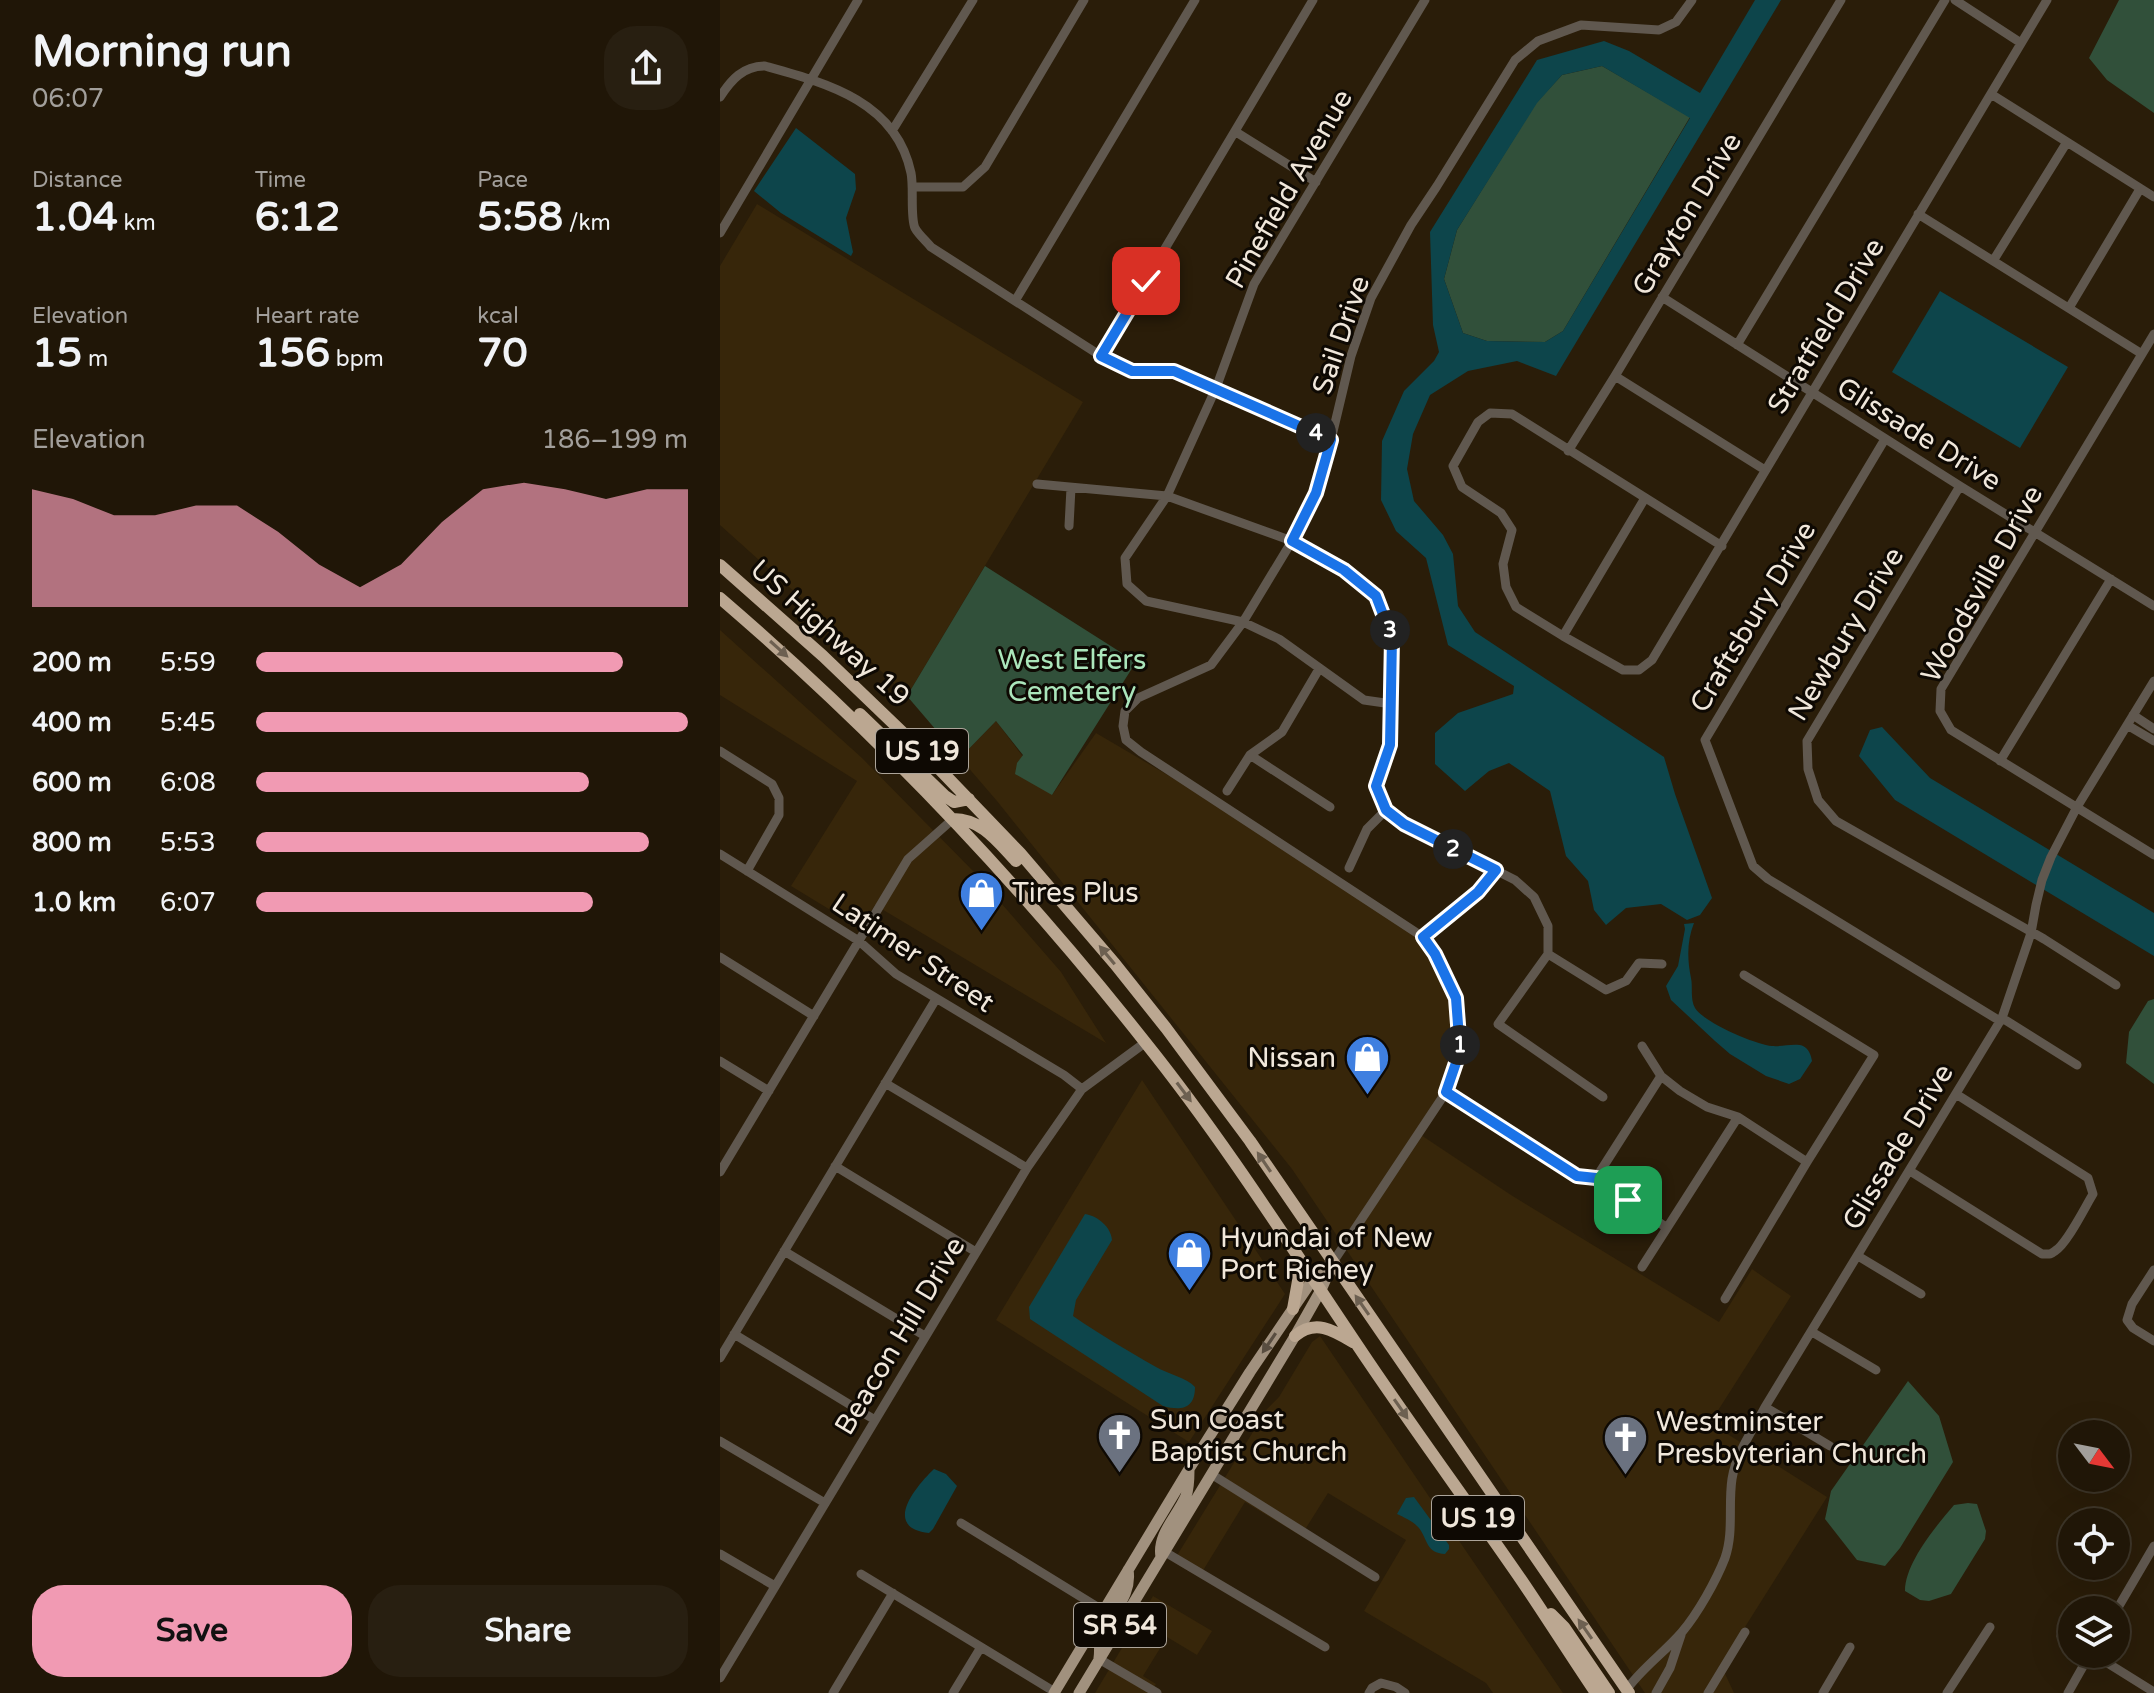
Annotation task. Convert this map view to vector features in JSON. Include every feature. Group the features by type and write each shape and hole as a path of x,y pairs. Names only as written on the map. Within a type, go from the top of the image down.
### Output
{"highway":[{"name":"US Highway 19","path":"720,565 823,656 969,799 1122,973 1250,1141 1628,1691"},
{"name":"US Highway 19","path":"720,598 846,711 953,819 1052,928 1146,1042 1296,1253 1596,1693"},
{"path":"846,711 860,713 954,802 969,799"},
{"path":"953,819 971,821 986,830 1028,873 1058,897"},
{"path":"1293,1309 1298,1281 1296,1253"},
{"path":"1295,1336 1306,1328 1325,1327 1357,1344"},
{"path":"1524,1585 1564,1627 1609,1693"}],"main road":[{"name":"SR 54","path":"1055,1693 1252,1369 1313,1279 1333,1262"},
{"name":"SR 54","path":"1079,1693 1295,1336 1333,1262"},
{"path":"1163,1555 1160,1548 1162,1539 1186,1496 1189,1469"},
{"path":"1099,1659 1104,1632 1128,1589 1128,1570"}],"street":[{"path":"892,131 973,0"},
{"path":"913,187 963,187 985,167 1084,0"},
{"path":"1015,301 1195,0"},
{"path":"1101,356 1313,0"},
{"name":"Pinefield Avenue","path":"1392,704 1364,700 1279,639 1243,622 1146,601 1127,584 1125,558 1167,496 1216,388 1254,284 1425,0"},
{"name":"Sail Drive","path":"1423,937 1141,752 1126,740 1123,726 1125,711 1138,698 1211,665 1243,622 1292,541 1316,493 1351,356 1371,298 1411,225 1515,60 1538,41 1581,25 1659,30 1676,22 1692,0"},
{"name":"Grayton Drive","path":"1568,451 1841,0"},
{"path":"1737,345 1945,0"},
{"path":"1955,0 2021,43"},
{"name":"Stratfield Drive","path":"1563,636 1623,670 1639,670 1652,660 2047,0"},
{"path":"720,233 856,1"},
{"path":"720,97 736,77 758,66 810,79 852,96 892,131 905,153 913,187 915,227 931,247 1101,356 1132,371 1174,371 1331,440"},
{"path":"1991,94 2154,197"},
{"path":"1236,132 1316,182"},
{"path":"1993,261 2067,142"},
{"path":"2069,308 2140,189"},
{"path":"1918,214 2142,354"},
{"name":"Glissade Drive","path":"1662,297 2154,606"},
{"name":"Woodsville Drive","path":"2154,334 1941,689 1940,711 1951,730 2154,855"},
{"path":"1615,376 1765,470"},
{"path":"1645,498 1563,636 1516,607 1506,587 1503,564 1512,530 1501,513 1462,487 1453,466 1478,422 1490,413 1512,414 1722,546"},
{"name":"Craftsbury Drive","path":"1885,439 1705,740 1753,866 1768,879 2001,1019"},
{"path":"1037,484 1167,496 1292,541 1344,570 1376,596 1392,638 1390,745 1376,786 1386,810 1404,824 1515,880 1534,897 1548,926 1548,954 1498,1024 1603,1097"},
{"name":"Newbury Drive","path":"1960,486 1807,741 1808,769 1818,800 1836,821 2116,985"},
{"path":"1069,526 1071,488"},
{"path":"2000,761 2111,579"},
{"path":"1227,791 1250,755 1282,732 1319,669"},
{"name":"Glissade Drive","path":"1656,1693 1670,1668 1682,1632 1724,1560 1730,1542 1734,1468 1765,1407 2001,1019 2031,933 2042,880 2060,838 2154,681"},
{"path":"2130,720 2154,729"},
{"path":"2130,720 2154,741"},
{"path":"720,751 772,784 779,798 779,815 747,871"},
{"path":"1250,755 1330,807"},
{"path":"1349,868 1367,829 1386,810"},
{"path":"721,1167 908,859 953,819"},
{"name":"Latimer Street","path":"720,854 859,941 896,974 1064,1075 1082,1089"},
{"path":"1333,1262 1446,1092 1460,1051 1456,998 1435,954 1423,937 1478,892 1496,870"},
{"path":"1548,954 1606,990 1626,981 1639,963 1662,964"},
{"path":"720,957 814,1016"},
{"path":"1725,1299 1874,1055 1744,975"},
{"path":"720,1358 936,999"},
{"path":"2001,1019 2077,1065"},
{"name":"Beacon Hill Drive","path":"722,1672 1027,1168 1082,1089 1146,1042"},
{"path":"1642,1046 1661,1076 1680,1091 1707,1107 1738,1117 1807,1162"},
{"path":"720,1061 769,1091"},
{"path":"1596,1178 1661,1076"},
{"path":"885,1083 1027,1168"},
{"path":"1446,1092 1577,1176 1596,1178 1667,1228"},
{"path":"1910,1171 2042,1254 2058,1250 2077,1221 2093,1194 2088,1178 1956,1094"},
{"path":"1642,1267 1738,1117"},
{"path":"835,1166 976,1252"},
{"path":"784,1251 925,1336"},
{"path":"1858,1256 1921,1294"},
{"path":"2154,1270 2128,1312 2127,1320 2133,1328 2154,1341"},
{"path":"1812,1332 1876,1370"},
{"path":"734,1334 875,1420"},
{"path":"1765,1407 1830,1446"},
{"path":"720,1441 825,1503"},
{"path":"1211,1474 1375,1577"},
{"path":"961,1523 1104,1611"},
{"path":"2125,1596 2154,1546"},
{"path":"720,1554 775,1586"},
{"path":"1163,1555 1325,1647"},
{"path":"861,1574 1055,1693"},
{"path":"833,1693 893,1593"},
{"path":"1947,1693 1990,1627"},
{"name":"Glissade Drive","path":"1628,1691 1635,1677 1682,1632"},
{"path":"1708,1693 1745,1632"},
{"path":"953,1693 981,1647"},
{"path":"1823,1693 1850,1647"},
{"path":"1099,1659 1157,1693"},
{"path":"2068,1693 2083,1668"},
{"path":"2115,1668 2154,1692"},
{"path":"1369,1693 1381,1683 1405,1693"}],"shaded area":[{"path":"757,204 1083,402 907,696 720,525 720,266"},
{"path":"720,630 862,758 974,872 1061,972 1106,1043 875,905 860,928 791,886 857,781 720,695"},
{"path":"996,721 1052,795 1096,733 1297,851 1436,952 1454,1005 1451,1078 1418,1133 1511,1195 1719,1322 1752,1269 1791,1296 1710,1423 1827,1497 1721,1665 1734,1693 1645,1693 1292,1169 960,758"},
{"path":"1142,1080 1285,1294 1189,1442 996,1320"},
{"path":"1320,1336 1563,1693 1493,1693 1486,1683 1364,1611 1406,1540 1328,1493 1301,1536 1245,1502 1199,1577 1173,1562 1267,1409 1279,1397 1312,1342"},
{"path":"1153,1596 1212,1631 1197,1655 1167,1637 1143,1676 1156,1684 1151,1693 1095,1693"}],"green space":[{"path":"2119,0 2154,0 2154,113 2107,80 2089,58"},
{"path":"1602,66 1690,117 1563,331 1545,342 1487,341 1463,333 1444,279 1457,230 1536,103 1562,75"},
{"name":"West Elfers Cemetery","path":"985,566 1136,662 1052,795 1015,774 1017,763 1023,755 996,721 960,758 907,696"},
{"path":"2154,999 2154,1084 2126,1063 2129,1032 2148,1001"},
{"path":"1908,1381 1939,1416 1953,1462 1900,1548 1885,1566 1857,1560 1825,1519 1831,1491"},
{"path":"1977,1504 1986,1531 1985,1539 1951,1594 1929,1601 1920,1600 1905,1591 1910,1569 1931,1534 1954,1505"}],"water":[{"path":"1755,0 1781,0 1556,376 1517,361 1468,371 1430,395 1413,434 1407,469 1414,501 1443,535 1453,554 1458,606 1475,632 1664,757 1712,898 1700,915 1687,920 1661,904 1626,908 1606,925 1594,910 1588,881 1566,856 1550,791 1509,763 1489,771 1465,791 1435,764 1435,733 1458,713 1513,694 1514,686 1448,645 1426,558 1396,531 1381,500 1382,441 1404,391 1439,352 1433,325 1430,232 1537,60 1604,41 1629,51 1700,93","holes":["1602,66 1690,118 1563,331 1545,342 1487,341 1463,333 1444,279 1457,230 1537,103 1562,75"]},
{"path":"796,128 855,174 856,189 846,218 853,252 851,256 781,213 754,191"},
{"path":"1940,291 2068,367 2020,448 1892,372"},
{"path":"1882,727 1930,778 2154,913 2154,956 1895,800 1859,756 1870,730"},
{"path":"1694,923 1688,957 1695,1008 1719,1026 1754,1042 1805,1047 1812,1061 1800,1079 1789,1084 1766,1076 1730,1054 1671,1000 1666,986 1678,966 1684,924"},
{"path":"1085,1214 1103,1223 1112,1240 1076,1300 1073,1316 1156,1367 1192,1384 1195,1387 1193,1400 1186,1407 1163,1406 1030,1319 1029,1307"},
{"path":"934,1469 946,1474 957,1486 929,1533 915,1530 907,1523 905,1515 912,1496"},
{"path":"1414,1497 1449,1545 1445,1554 1434,1551 1417,1526 1397,1514 1406,1498"}],"place":[{"name":"Tires Plus","path":"981,932"},
{"name":"Nissan","path":"1367,1097"},
{"name":"Hyundai of New Port Richey","path":"1189,1293"},
{"name":"Sun Coast Baptist Church","path":"1119,1475"},
{"name":"Westminster Presbyterian Church","path":"1625,1477"}],"route":[{"path":"1146,281 1101,356 1132,371 1174,371 1331,440 1316,493 1292,541 1344,570 1376,596 1392,638 1390,745 1376,786 1386,810 1404,824 1496,870 1478,892 1423,937 1435,954 1456,998 1460,1051 1446,1092 1577,1176 1596,1178 1628,1200"}]}
